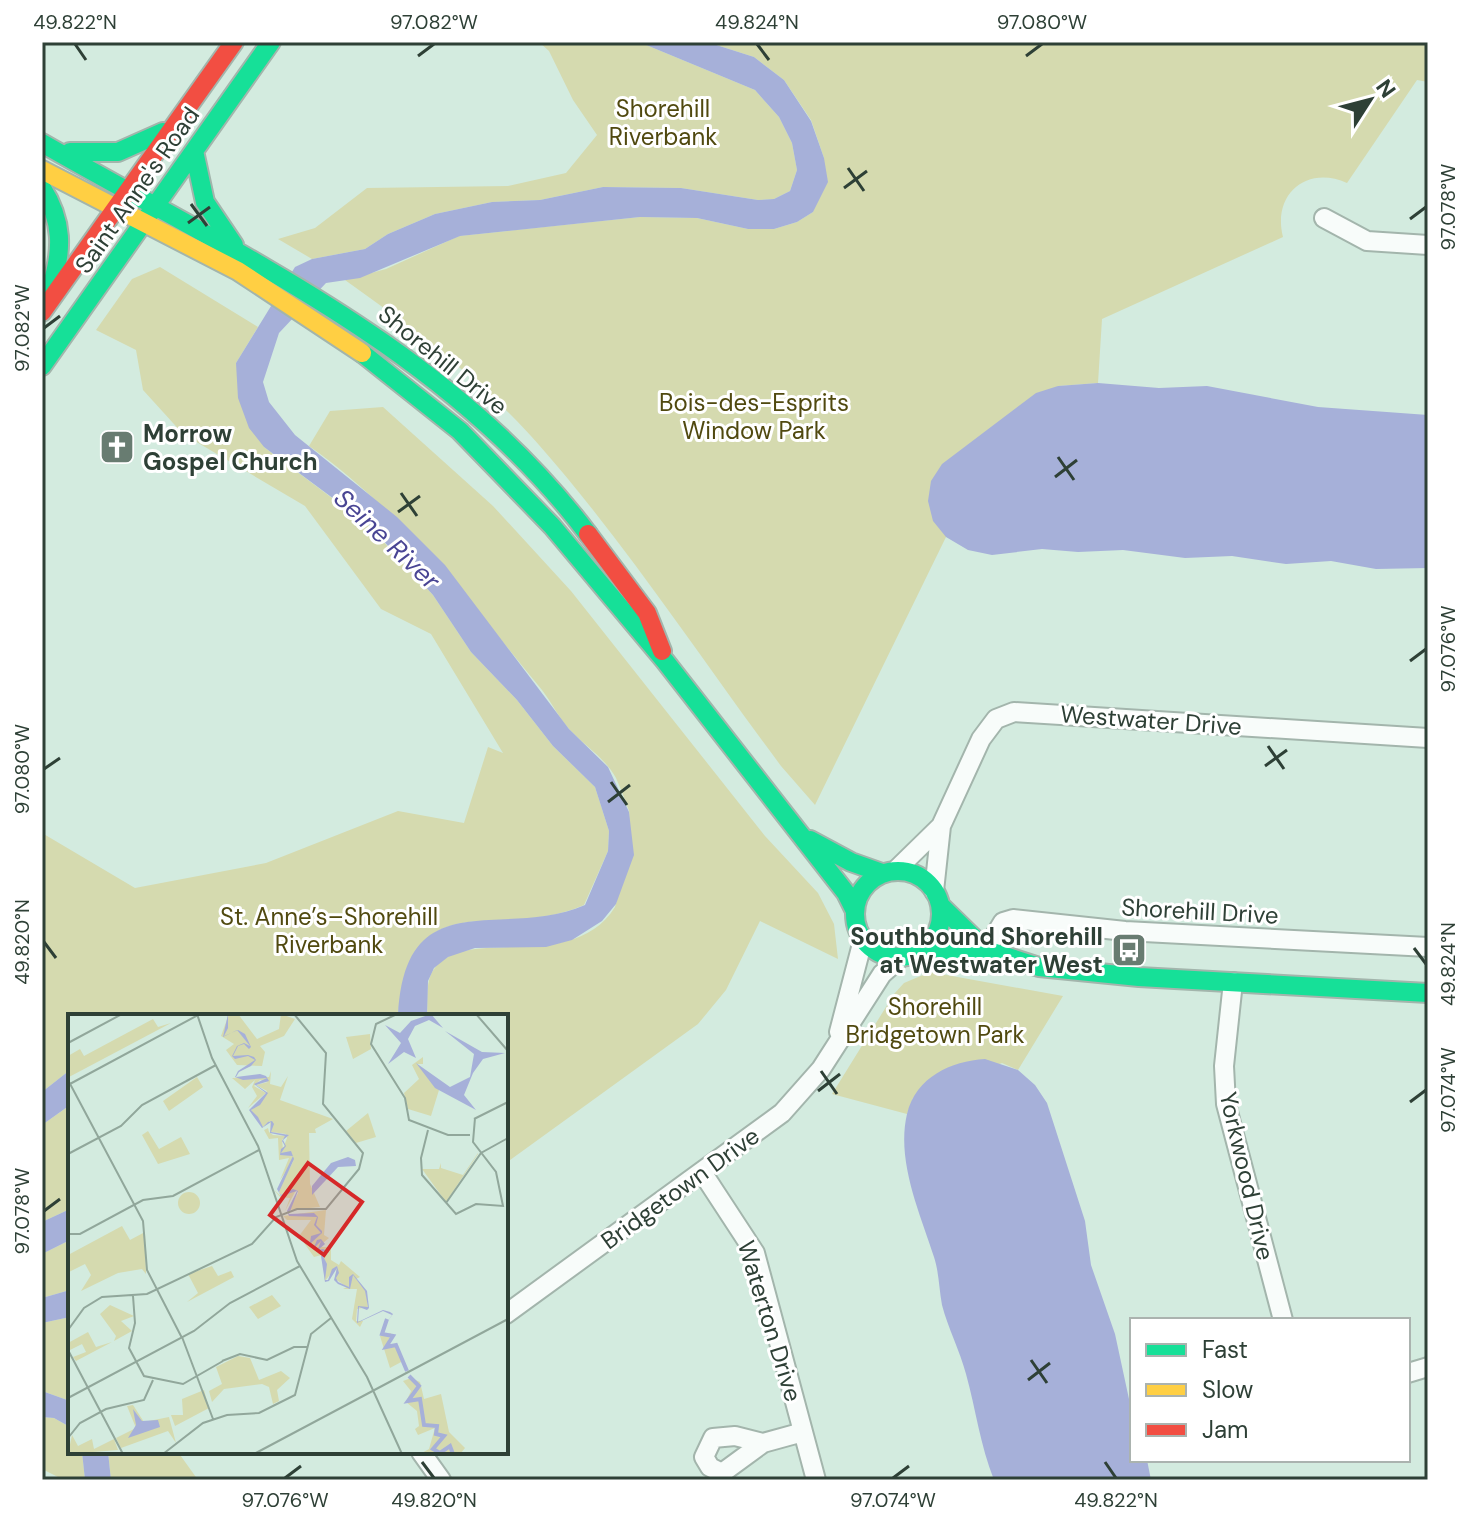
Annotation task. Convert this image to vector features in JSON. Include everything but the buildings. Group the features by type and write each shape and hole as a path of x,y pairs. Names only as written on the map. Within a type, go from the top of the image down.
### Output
{"street":[{"name":"Saint Anne's Road","path":"42,312 234,42"},
{"name":"Saint Anne's Road","path":"42,366 271,42"},
{"path":"49,146 112,156 139,147 176,123"},
{"name":"Shorehill Drive","path":"49,146 241,259 366,327 475,410 570,510 647,613 665,661"},
{"path":"194,151 200,193 210,216 241,259"},
{"name":"Shorehill Drive","path":"42,170 142,223 241,259 460,431 552,526 629,622 665,661 846,893 855,911"},
{"path":"42,188 61,226 62,240 60,261 42,312"},
{"path":"1324,218 1367,241 1428,245"},
{"name":"Westwater Drive","path":"938,898 941,826 981,739 996,719 1014,712 1428,738"},
{"name":"Westwater Drive","path":"890,871 941,826"},
{"name":"Shorehill Drive","path":"801,835 851,862 890,871"},
{"path":"986,950 976,957 939,948 924,949 901,957 875,951 863,940 855,911 863,887 890,871 923,878 957,926 981,941 986,950 1039,967 1428,993"},
{"path":"924,949 937,933 938,898"},
{"name":"Shorehill Drive","path":"986,950 1003,922 1013,919 1125,931 1428,947"},
{"name":"Bridgetown Drive","path":"836,1043 863,940"},
{"name":"Bridgetown Drive","path":"508,1313 782,1113 821,1069 880,976 901,957"},
{"name":"Yorkwood Drive","path":"1233,982 1224,1066 1226,1104 1282,1318"},
{"name":"Waterton Drive","path":"702,1172 755,1253 816,1480"},
{"path":"763,1443 803,1432"},
{"path":"422,1454 441,1480"}],"green space":[{"name":"Shorehill Riverbank","path":"539,42 639,42 755,90 779,117 792,143 797,170 790,191 774,199 758,200 681,188 603,187 540,200 492,202 435,214 388,234 365,249 312,259 278,239 315,228 367,188 508,186 566,173 597,135 573,100 549,51"},
{"name":"Bois-des-Esprits Window Park","path":"707,42 1428,42 1428,82 1417,80 1347,183 1332,178 1306,181 1288,196 1283,208 1283,237 1102,319 1098,383 1058,386 946,537 815,805 781,766 603,522 539,445 495,399 447,357 345,280 386,269 459,236 640,217 697,218 748,229 774,229 797,222 813,212 824,158 811,120 784,80 754,57"},
{"name":"St. Anne’s–Shorehill Riverbank","path":"160,267 258,327 236,363 264,447 368,525 433,595 471,652 517,700 553,746 595,787 609,831 608,851 584,905 551,915 464,923 440,930 421,945 407,973 398,1014 68,1014 68,1072 42,1092 42,833 135,888 266,863 398,811 464,823 488,747 503,753 431,634 381,609 305,506 183,434 143,390 136,350 96,330 132,279"},
{"path":"383,407 493,506 571,591 765,836 818,893 834,924 838,959 760,921 726,990 698,1024 508,1162 508,1014 427,1014 429,979 434,969 449,956 469,950 547,945 573,939 596,927 617,901 629,811 616,778 601,758 566,725 542,690 434,560 375,499 309,446 330,411"},
{"name":"Shorehill Bridgetown Park","path":"930,972 1063,996 1018,1070 1002,1063 913,1098 907,1114 832,1094 894,994 904,983"},
{"path":"68,1106 68,1210 42,1222 42,1125"},
{"path":"68,1241 68,1291 42,1298 42,1254"},
{"path":"68,1317 68,1400 42,1391 42,1323"},
{"path":"42,1417 54,1418 68,1426 68,1454 82,1454 85,1480 64,1480 42,1469"},
{"path":"108,1454 179,1454 198,1480 111,1480"}],"water":[{"name":"Seine River","path":"639,42 707,42 754,57 784,80 811,121 824,158 828,182 813,212 797,222 774,229 748,229 697,218 640,217 460,236 360,278 326,283 279,333 263,382 269,402 295,435 397,517 445,565 569,729 608,767 629,812 634,855 616,904 602,921 572,940 546,947 475,948 448,957 434,968 428,981 427,1014 398,1014 405,973 418,946 438,930 463,923 553,914 585,905 608,851 609,831 595,787 553,746 517,700 471,652 433,595 369,525 264,447 249,428 238,398 236,363 295,267 312,259 365,249 388,234 435,214 492,202 540,200 603,187 681,188 758,200 774,199 790,191 797,170 792,143 779,117 755,90"},
{"path":"1098,383 1159,388 1207,386 1318,407 1428,415 1428,568 1376,569 1331,561 1286,564 1232,556 1185,558 1123,550 1078,552 1042,549 992,555 968,550 946,537 933,521 928,501 931,481 942,464 1036,393 1058,386"},
{"path":"985,1059 1018,1070 1035,1085 1047,1103 1085,1221 1091,1265 1115,1334 1130,1404 1130,1462 1147,1462 1151,1480 994,1480 963,1365 942,1305 936,1263 911,1187 904,1132 907,1114 918,1090 937,1073 972,1060"},
{"path":"68,1072 68,1106 42,1125 42,1092"},
{"path":"68,1210 68,1241 42,1254 42,1222"},
{"path":"68,1291 68,1317 42,1323 42,1298"},
{"path":"42,1391 68,1400 68,1426 54,1418 42,1417"},
{"path":"82,1454 108,1454 111,1480 85,1480"}],"traffic: fast":[{"path":"42,366 271,42"},
{"path":"70,152 118,152 163,132"},
{"path":"42,143 264,267 406,359 471,411 533,469 588,534"},
{"path":"194,151 205,202 234,245"},
{"path":"42,188 54,212 59,236 58,261 51,287"},
{"path":"362,353 460,431 552,526 665,661 846,893 855,911"},
{"path":"810,840 851,862 882,873"},
{"path":"890,871 906,871 929,883 938,897 941,914 938,931 929,945 906,957 890,957 874,950 862,938 855,922 855,906 862,890 874,878 890,871"},
{"path":"941,906 986,950 1039,967 1139,977 1428,993"},
{"path":"924,949 939,948 976,957 986,950"}],"traffic: slow":[{"path":"42,170 238,271 362,353"}],"traffic: jam":[{"path":"42,312 234,42"},
{"path":"588,534 647,613 662,651"}],"place":[{"name":"Morrow Gospel Church","path":"117,447"},
{"name":"Southbound Shorehill at Westwater West","path":"1129,950"}]}
